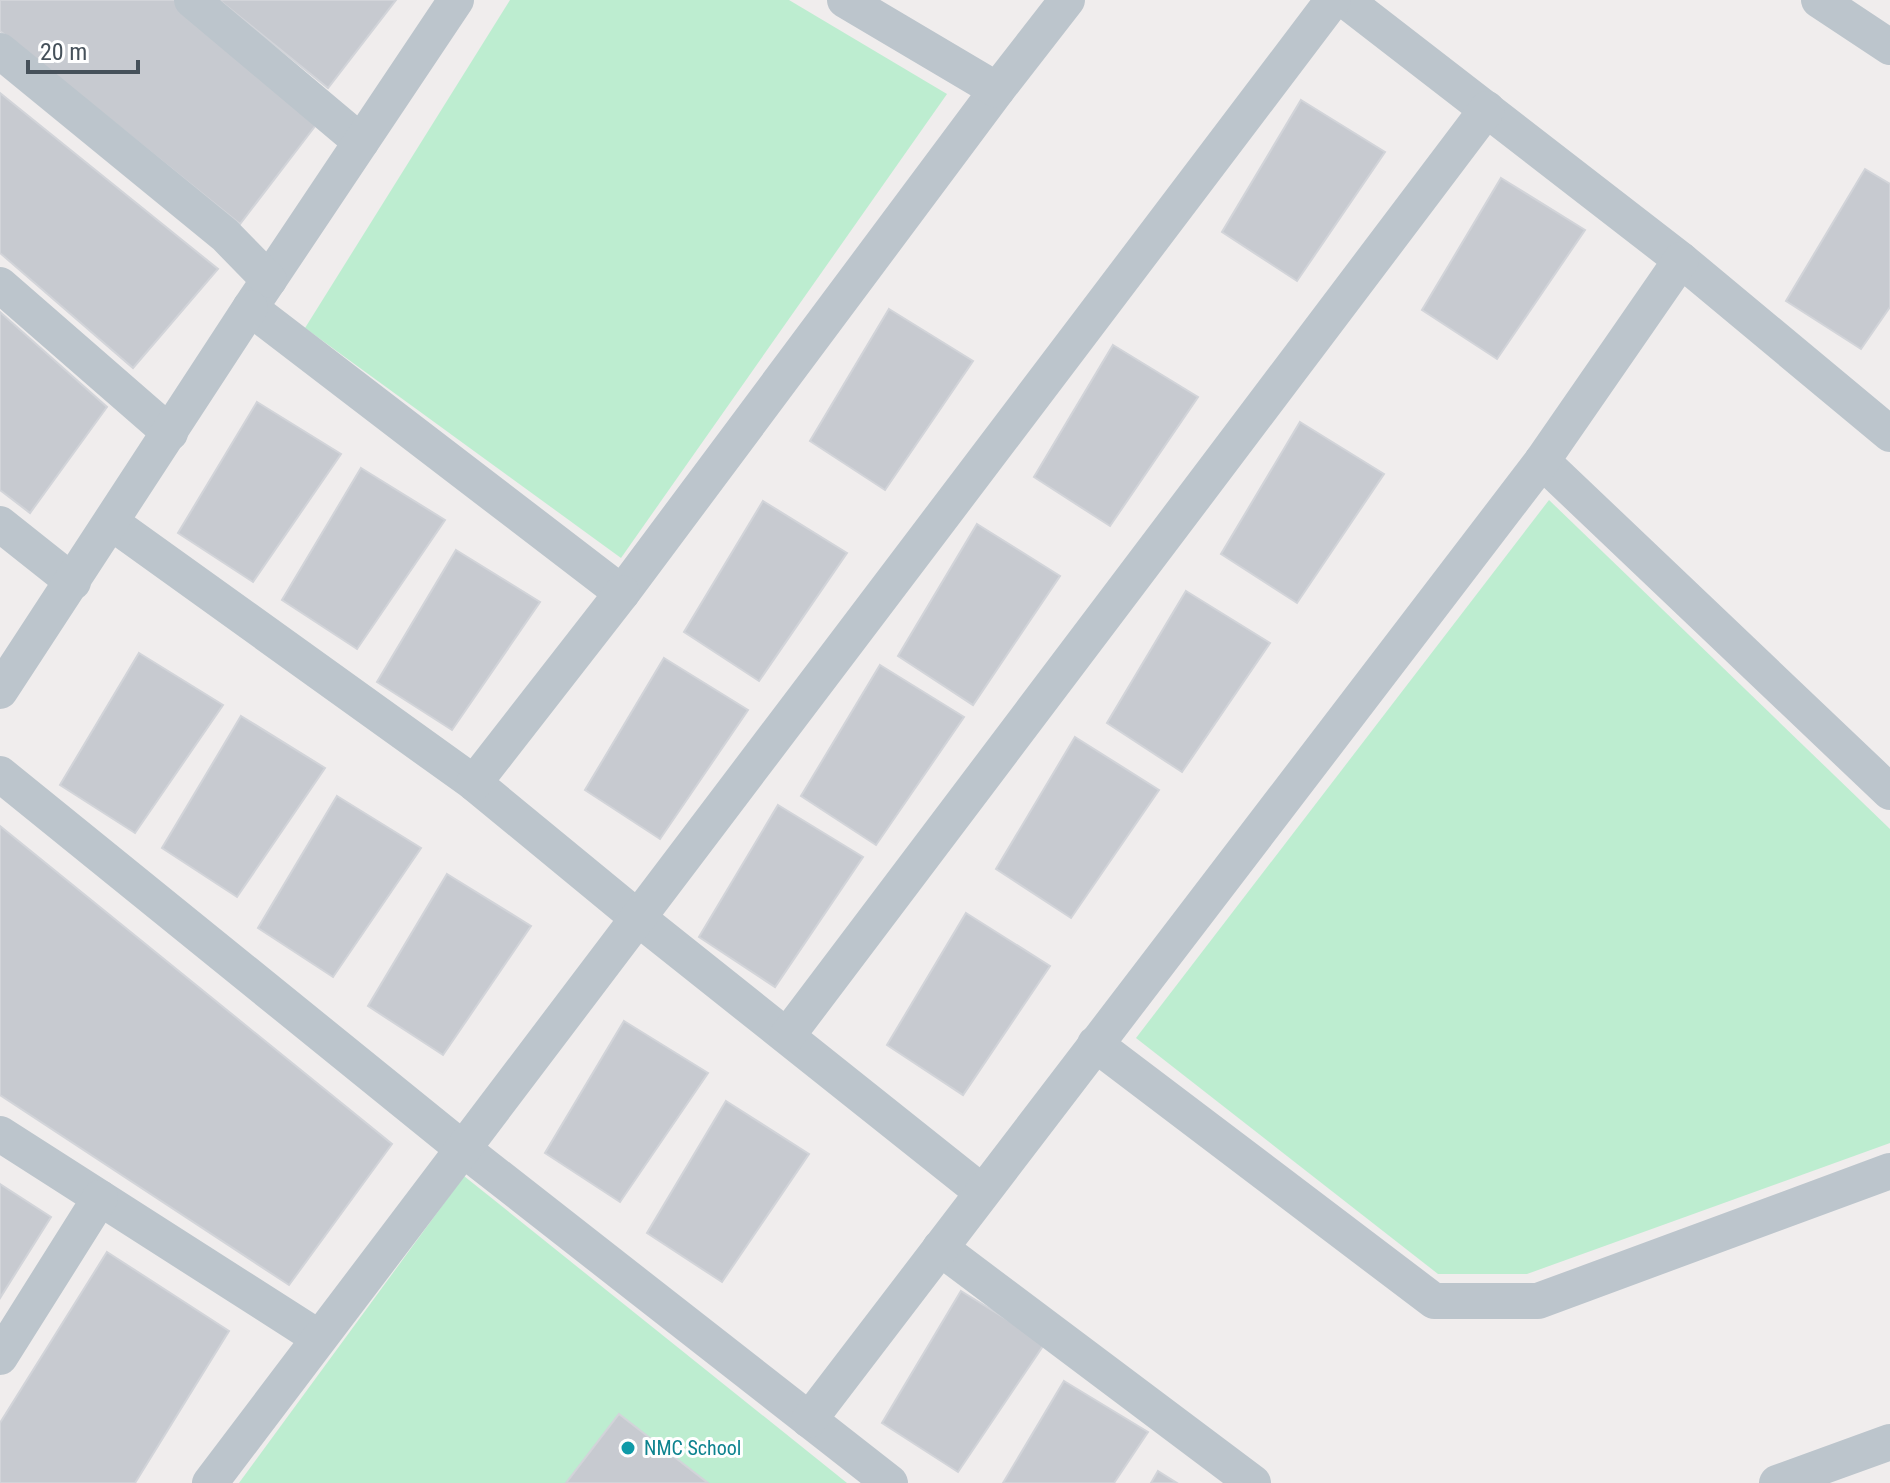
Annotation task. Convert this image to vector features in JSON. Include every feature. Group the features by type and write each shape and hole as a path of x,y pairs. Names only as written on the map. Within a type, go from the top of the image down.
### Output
{"street":[{"path":"192,0 361,142"},
{"path":"845,0 997,90"},
{"path":"474,783 622,593 1067,0"},
{"path":"210,1483 1333,0"},
{"path":"1345,0 1681,260 1890,434"},
{"path":"1819,0 1890,47"},
{"path":"0,691 454,1"},
{"path":"0,51 225,235 260,294 622,593"},
{"path":"787,1036 1487,109"},
{"path":"809,1420 1542,461 1681,260"},
{"path":"0,285 170,433"},
{"path":"1542,461 1890,792"},
{"path":"112,523 474,783 982,1192"},
{"path":"0,524 73,582"},
{"path":"0,774 463,1149 890,1483"},
{"path":"1095,1044 1434,1301 1538,1301 1890,1171"},
{"path":"0,1134 319,1338"},
{"path":"0,1357 100,1198"},
{"path":"940,1248 1253,1483"},
{"path":"1777,1483 1890,1442"}],"green space":[{"path":"510,0 789,0 947,94 621,558 305,328"},
{"path":"1549,500 1890,829 1890,1143 1527,1274 1438,1274 1136,1038"},
{"path":"464,1176 847,1483 239,1483"}],"building":[{"path":"0,0 175,0 316,125 240,224 0,31"},
{"path":"219,0 396,0 328,88"},
{"path":"0,93 218,269 133,368 0,253"},
{"path":"1301,100 1385,152 1297,281 1222,232"},
{"path":"1865,169 1890,184 1890,307 1861,349 1786,301"},
{"path":"1501,178 1585,230 1497,359 1422,310"},
{"path":"889,309 973,361 885,490 810,441"},
{"path":"0,312 107,407 30,513 0,490"},
{"path":"1113,345 1198,397 1110,526 1034,477"},
{"path":"257,402 341,454 253,582 178,533"},
{"path":"1300,422 1384,474 1297,603 1221,554"},
{"path":"361,468 445,520 357,649 282,600"},
{"path":"763,501 847,553 759,681 684,632"},
{"path":"977,524 1060,576 973,705 898,656"},
{"path":"456,550 540,602 452,730 377,682"},
{"path":"1186,591 1270,643 1182,772 1107,723"},
{"path":"139,653 223,705 135,833 60,785"},
{"path":"664,658 748,710 660,839 585,790"},
{"path":"880,665 964,717 876,845 801,796"},
{"path":"241,716 325,768 237,897 162,848"},
{"path":"1075,737 1159,790 1071,918 996,869"},
{"path":"337,796 421,848 333,977 258,928"},
{"path":"778,805 863,857 775,987 699,937"},
{"path":"0,826 392,1144 289,1285 0,1095"},
{"path":"447,874 531,926 443,1055 368,1006"},
{"path":"966,913 1050,966 963,1095 887,1045"},
{"path":"624,1021 708,1073 620,1202 545,1153"},
{"path":"726,1101 809,1154 722,1282 647,1233"},
{"path":"0,1184 51,1217 0,1298"},
{"path":"107,1252 229,1331 135,1483 0,1483 0,1423"},
{"path":"961,1291 1045,1343 958,1472 882,1423"},
{"path":"1064,1381 1148,1432 1114,1483 1003,1483"},
{"name":"NMC School","path":"619,1414 708,1483 566,1483"},
{"path":"1158,1471 1177,1483 1151,1483"}],"place":[{"name":"NMC School","path":"628,1448"}]}
